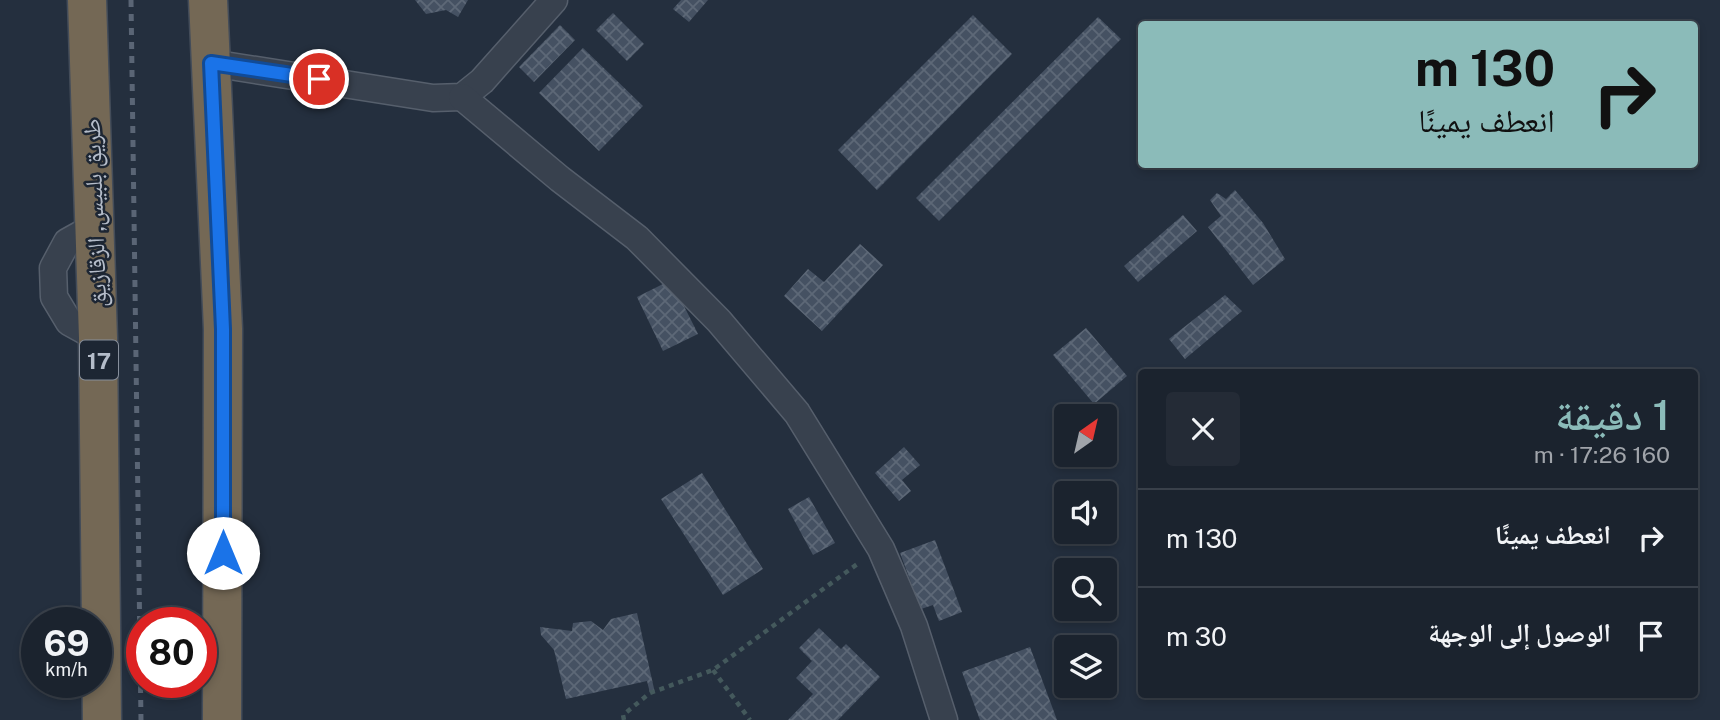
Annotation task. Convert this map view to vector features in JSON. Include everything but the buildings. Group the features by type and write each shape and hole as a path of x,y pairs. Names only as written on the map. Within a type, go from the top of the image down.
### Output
{"highway":[{"name":"طريق بلبيس, الزقازيق","path":"87,0 98,338 102,720"},
{"path":"208,0 223,329 222,720"}],"street":[{"path":"211,63 400,91 433,99 463,97 482,81 554,0"},
{"path":"463,97 560,179 637,238 719,321 797,412 881,549 914,626 944,720"}],"path":[{"path":"624,720 624,715 650,693 713,670 844,573 881,549"},
{"path":"713,670 750,720"}],"railway":[{"path":"131,0 141,720"}],"route":[{"path":"223,553 223,329 211,63 319,79"}]}
